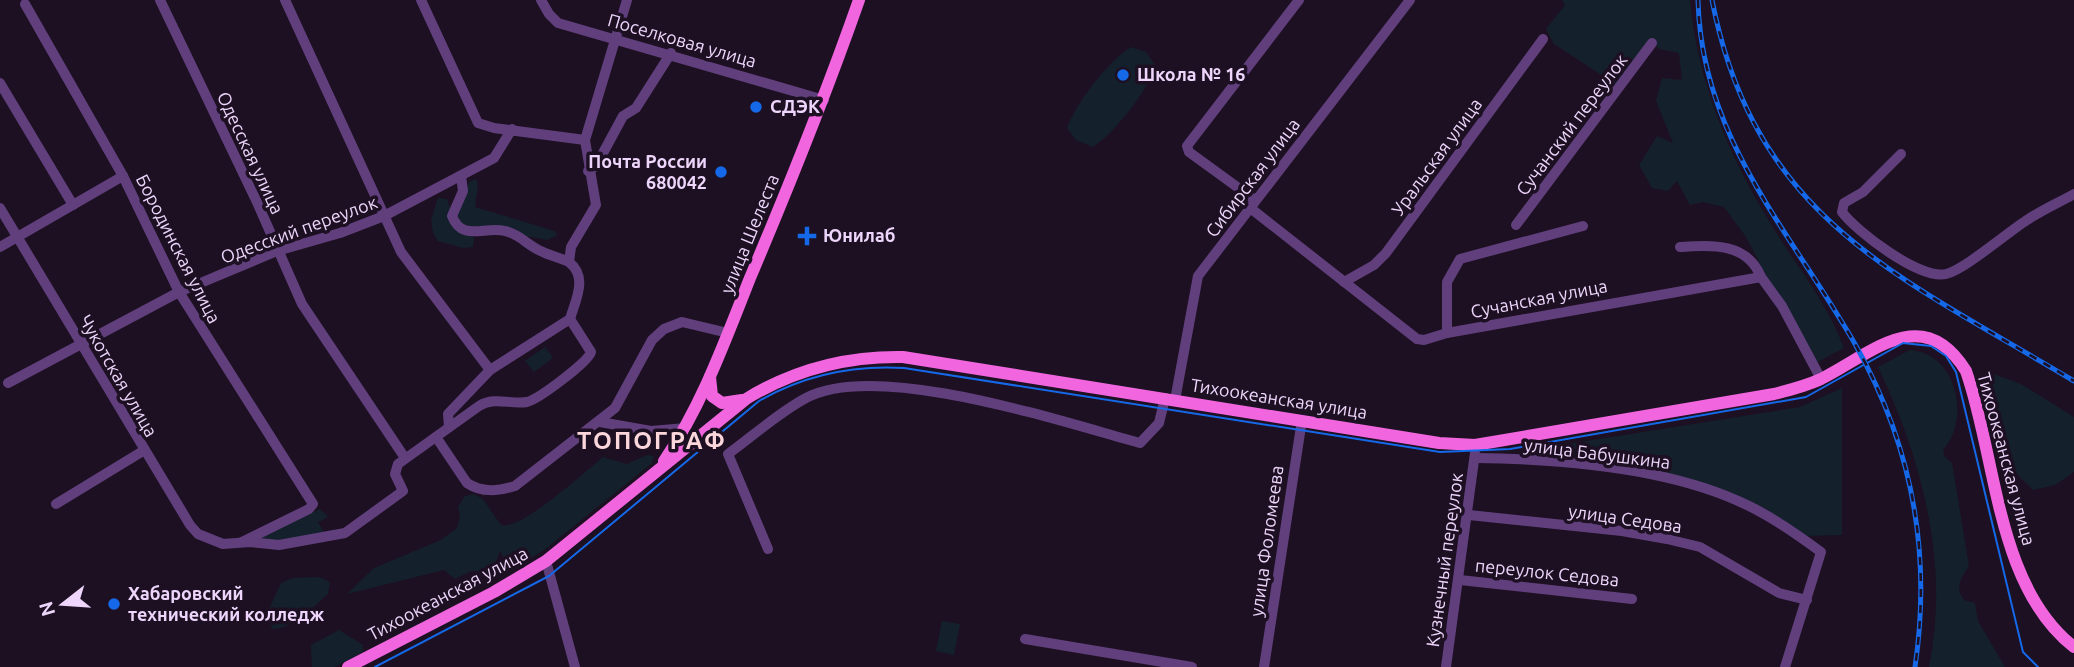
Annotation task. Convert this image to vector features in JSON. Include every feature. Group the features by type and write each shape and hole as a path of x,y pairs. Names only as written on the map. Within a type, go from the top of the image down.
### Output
{"main road":[{"name":"улица Шелеста","path":"656,473 686,429 710,376 824,100 859,0"},
{"name":"Тихоокеанская улица","path":"348,667 494,592 546,561 746,399 778,380 847,360 882,356 903,357 1302,420 1475,451 1774,394 1824,377 1886,341 1905,335 1922,336 1957,355 1966,370 2022,583 2050,625 2074,647"},
{"path":"710,376 712,396 722,403 733,404 746,399"}],"street":[{"name":"Одесская улица","path":"160,0 302,303 405,458"},
{"path":"285,0 401,252 490,370"},
{"path":"421,0 475,118 482,126 585,140"},
{"name":"Поселковая улица","path":"541,0 549,15 558,23 671,53 824,100"},
{"path":"569,262 571,247 596,205 585,140 627,0"},
{"name":"Сучанская улица","path":"1299,0 1187,146 1189,152 1344,282 1417,339 1424,340 1447,333 1761,277"},
{"name":"Сибирская улица","path":"768,549 728,454 807,397 849,384 893,386 998,404 1140,443 1159,423 1170,399 1198,276 1410,0"},
{"name":"Бородинская улица","path":"25,4 123,176 179,292 313,504 309,509 241,543"},
{"name":"Уральская улица","path":"1344,282 1374,265 1386,253 1543,39"},
{"name":"Сучанский переулок","path":"1516,225 1652,43"},
{"path":"589,171 596,166 623,116 636,108 671,53"},
{"path":"0,83 73,205"},
{"name":"Одесский переулок","path":"8,383 179,292 277,251 341,233 384,216 494,158 512,129"},
{"path":"1901,155 1863,192 1844,203 1842,212 1853,226 1884,250 1933,274 1950,272 2028,219 2074,194"},
{"path":"0,247 123,176"},
{"path":"449,427 448,414 490,370 570,319 580,278 569,262 543,253 515,234 489,229 466,232 458,228 452,216 463,191 461,176"},
{"name":"Чукотская улица","path":"0,208 83,343 143,451 190,525 198,534 223,544 241,543"},
{"path":"1447,333 1447,282 1460,259 1583,226"},
{"path":"1680,247 1721,245 1745,256 1782,306 1824,377"},
{"path":"241,543 279,545 345,533 404,491 395,470 405,458 484,402 527,402 584,363 591,352 570,319"},
{"path":"436,437 467,483 483,490 514,486 600,422 621,399 652,340 664,329 682,322 728,333"},
{"name":"улица Фоломеева","path":"1264,667 1302,420"},
{"path":"600,422 650,431 686,429"},
{"path":"55,504 143,451"},
{"name":"Кузнечный переулок","path":"1446,667 1469,515 1475,451"},
{"name":"улица Бабушкина","path":"1475,451 1674,479 1749,506 1821,552 1807,600"},
{"name":"улица Седова","path":"1469,515 1622,531 1700,547 1779,593 1807,600"},
{"path":"546,561 575,667"},
{"name":"переулок Седова","path":"1460,580 1632,599"},
{"path":"1785,667 1807,600"},
{"path":"1025,639 1192,667"}],"shaded area":[{"path":"1562,0 1690,0 1700,59 1717,117 1729,145 1756,198 1829,315 1844,348 1812,365 1746,237 1724,207 1703,202 1690,205 1677,181 1668,191 1652,188 1639,165 1657,136 1673,143 1656,101 1662,78 1682,80 1679,53 1659,49 1649,39 1618,86 1554,44 1546,29 1565,5"},
{"path":"1131,47 1146,52 1155,65 1139,98 1121,121 1093,147 1076,140 1067,128 1071,118 1103,72"},
{"path":"476,179 478,185 475,207 555,231 557,235 547,240 489,234 458,221 456,209 469,182"},
{"path":"438,198 447,199 456,229 474,237 473,247 463,248 438,241 433,233 431,220"},
{"path":"545,347 553,358 534,372 525,361"},
{"path":"1910,350 1926,354 1939,363 1955,390 1956,422 1952,437 1943,450 1945,457 1952,463 1969,566 1960,582 1960,591 1964,600 1975,603 1978,621 2005,667 1929,667 1935,628 1936,590 1928,513 1907,438 1878,367"},
{"path":"1988,372 2021,384 2074,417 2074,472 2055,485 2033,490 2014,471"},
{"path":"1842,388 1842,535 1807,536 1784,522 1643,467 1629,467 1621,457 1610,466 1539,456 1542,448 1800,407"},
{"path":"647,455 654,456 652,463 548,547 511,572 500,551 492,572 471,571 455,579 444,570 347,594 374,568 441,540 457,528 460,516 458,507 465,496 474,494 483,499 501,525 510,525 537,510 603,457 627,464"},
{"path":"320,509 328,517 318,522 324,532 279,543 260,538"},
{"path":"319,577 330,582 328,594 294,622 279,629 272,629 268,611 281,583 292,578"},
{"path":"942,621 960,624 954,655 936,651"},
{"path":"339,630 363,645 363,652 335,667 312,667 311,645"}],"tram line":[{"path":"375,667 549,576 759,401 793,384 829,374 866,368 904,368 1440,452 1510,449 1806,397 1903,343 1931,346 1946,356 1956,372 2023,652 2038,667"}],"railway":[{"path":"1698,0 1703,50 1715,96 1732,140 1778,222 1855,344 1875,382 1904,460 1919,541 1920,624 1915,667"},
{"path":"1712,0 1733,75 1762,138 1799,190 1843,234 1894,272 2074,381"}],"place":[{"name":"Школа № 16","path":"1123,75"},
{"name":"СДЭК","path":"756,107"},
{"name":"Почта России 680042","path":"721,172"},
{"name":"Юнилаб","path":"807,236"},
{"name":"Хабаровский технический колледж","path":"114,604"}],"district":[{"name":"ТОПОГРАФ","path":"652,441"}]}
